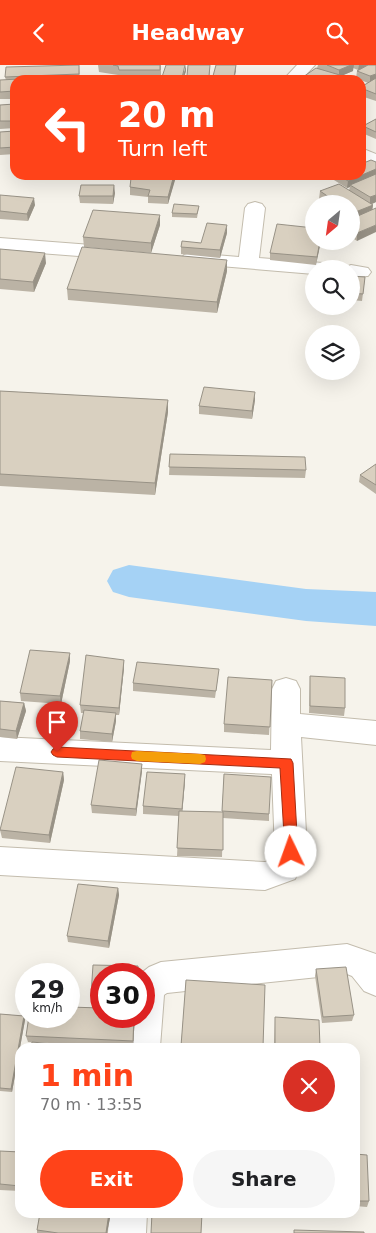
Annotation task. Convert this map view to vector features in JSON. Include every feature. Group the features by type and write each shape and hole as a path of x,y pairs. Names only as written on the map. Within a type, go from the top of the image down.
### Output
{"street":[{"path":"296,75 307,65"},
{"path":"248,263 256,208"},
{"path":"0,244 139,255"},
{"path":"169,257 305,268"},
{"path":"0,861 265,876 284,869 291,852 286,763 286,689"},
{"path":"286,724 376,733"},
{"path":"0,749 286,763"},
{"path":"143,1043 147,995 152,984 162,978 347,959 364,965 376,980"},
{"path":"126,1233 128,1218"}],"building":[{"path":"79,65 79,74 10,75 10,77 5,77 6,67"},
{"path":"113,65 160,65 160,70 119,70 118,66"},
{"path":"166,65 185,65 183,75 163,75"},
{"path":"188,65 210,65 209,75 187,75"},
{"path":"216,65 236,65 234,75 213,75"},
{"path":"327,65 351,65 339,70"},
{"path":"368,65 376,65 376,74 370,76 357,71"},
{"path":"316,68 340,75 306,75"},
{"path":"376,78 376,94 366,90 366,84"},
{"path":"10,79 10,91 0,92 0,80"},
{"path":"10,104 10,121 0,121 0,105"},
{"path":"376,119 376,132 366,127 366,124"},
{"path":"10,131 10,147 0,148 0,132"},
{"path":"371,160 376,162 376,169 366,173 366,162"},
{"path":"376,174 376,195 370,197 350,185 366,180 366,178"},
{"path":"131,180 173,180 168,197 148,196 150,190 130,187"},
{"path":"339,184 357,195 326,195 320,191"},
{"path":"81,185 114,185 113,196 79,196"},
{"path":"0,195 34,198 27,214 0,211"},
{"path":"360,197 373,205 360,210"},
{"path":"174,204 199,206 197,214 172,213"},
{"path":"376,208 376,225 360,232 360,215"},
{"path":"93,210 160,215 151,243 83,237"},
{"path":"207,223 227,225 220,250 181,247 182,241 201,243"},
{"path":"277,224 305,227 305,250 318,250 317,257 270,253"},
{"path":"82,247 227,260 217,302 67,289"},
{"path":"0,249 45,253 33,282 0,279"},
{"path":"360,277 365,277 363,294 360,294"},
{"path":"204,387 255,392 252,411 199,406"},
{"path":"0,391 168,400 155,483 0,474"},
{"path":"170,454 305,457 306,470 169,467"},
{"path":"376,464 376,485 360,475"},
{"path":"30,650 70,653 60,696 20,693"},
{"path":"86,655 124,660 119,708 80,705"},
{"path":"137,662 219,669 216,691 133,683"},
{"path":"310,676 345,678 345,708 310,706"},
{"path":"228,677 272,680 270,727 224,724"},
{"path":"0,701 24,703 16,731 0,729"},
{"path":"84,710 116,713 112,734 80,731"},
{"path":"99,760 142,764 136,809 91,805"},
{"path":"16,767 63,772 49,835 0,830"},
{"path":"147,772 185,774 182,809 143,806"},
{"path":"224,774 271,777 269,814 222,811"},
{"path":"179,811 223,812 223,850 177,848"},
{"path":"78,884 118,888 108,941 67,936"},
{"path":"346,967 354,1015 323,1017 316,969"},
{"path":"186,980 265,985 263,1043 181,1043"},
{"path":"80,1007 90,1008 90,1028 134,1028 133,1041 26,1036 27,1028 80,1028"},
{"path":"0,1014 15,1015 15,1028 22,1028 19,1043 15,1043 15,1067 11,1089 0,1088"},
{"path":"275,1017 319,1020 320,1043 275,1043"},
{"path":"0,1151 15,1152 15,1186 0,1184"},
{"path":"360,1154 367,1155 369,1201 360,1201"},
{"path":"39,1218 108,1218 106,1233 58,1233 37,1230"},
{"path":"152,1218 202,1218 201,1233 151,1233"},
{"path":"294,1230 364,1232 364,1233 294,1233"}],"waterway":[{"path":"129,581 306,605 376,609"}],"slow traffic":[{"path":"137,756 200,759"}],"route":[{"path":"57,752 286,763 291,852"}]}
